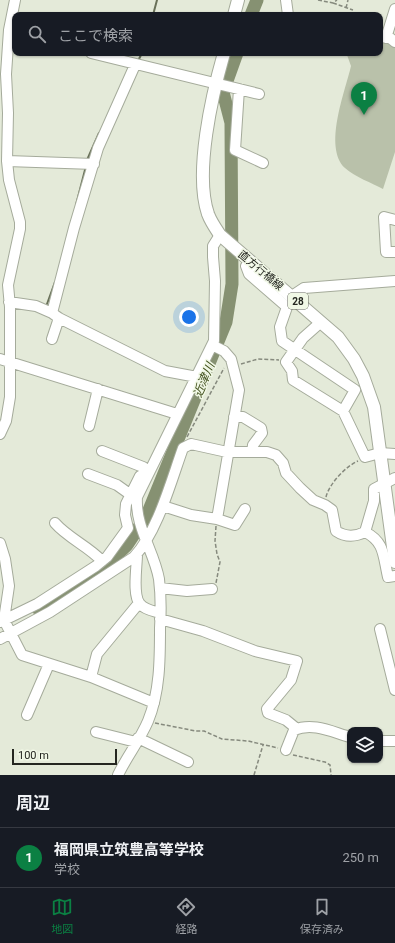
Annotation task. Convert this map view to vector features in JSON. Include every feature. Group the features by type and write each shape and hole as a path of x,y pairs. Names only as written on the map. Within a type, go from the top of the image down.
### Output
{"main road":[{"path":"235,12 238,0"},
{"name":"直方行橋線","path":"223,56 215,84 206,139 204,200 208,215 220,235 338,337 354,359 363,376 374,407 395,562"}],"street":[{"path":"12,12 15,0"},
{"path":"286,0 288,12"},
{"path":"387,39 395,9"},
{"path":"0,434 6,421 10,397 4,360 9,302 8,285 5,276 20,229 20,222 9,180 7,161 8,113 3,93 8,30 12,13"},
{"path":"102,56 255,93"},
{"path":"52,339 74,228 98,148 135,65"},
{"path":"239,89 235,150 263,163"},
{"path":"7,161 94,164"},
{"path":"395,220 384,217 386,252 395,252"},
{"path":"118,775 148,721 154,703 160,668 160,588 158,577 145,541 136,508 137,497 212,345 216,331 213,257 214,246 220,235"},
{"path":"250,261 246,266 249,274 287,307 280,326 282,341 355,390 343,411"},
{"path":"292,296 304,288 395,282"},
{"path":"9,302 36,306 165,371 197,377"},
{"path":"321,322 312,329 294,349 286,362 292,371 294,380 343,411 365,457 380,453 395,454"},
{"path":"212,345 224,351 232,363 239,390 227,452 217,518"},
{"path":"4,360 177,414"},
{"path":"89,426 98,389"},
{"path":"234,417 243,418 261,428 262,433 253,446 252,452"},
{"path":"0,639 10,632 50,612 137,554 163,506 183,448 191,444 227,452 267,452 276,455 283,462 286,472 300,488 313,500 332,510 336,531 340,534 358,536 365,532 374,501 374,489 395,478"},
{"path":"102,451 143,467 149,471"},
{"path":"2,621 38,604 102,561 120,541 128,528 126,504 140,476 149,471"},
{"path":"88,474 117,485 130,495"},
{"path":"163,506 191,515 217,518 235,525 245,509"},
{"path":"55,523 64,534 78,541 102,561"},
{"path":"365,532 376,537 380,543 388,576 395,576"},
{"path":"0,543 5,559 4,578 9,586 2,621 10,632 22,655 91,677 154,703"},
{"path":"137,554 136,598 147,610 255,651 297,661 291,680 267,709 268,713 286,720 296,729"},
{"path":"160,588 187,591 212,589"},
{"path":"91,677 97,654 139,603"},
{"path":"380,628 395,690"},
{"path":"27,715 50,664"},
{"path":"286,750 291,736 296,729 311,726 347,736"},
{"path":"96,732 137,740 188,762"},
{"path":"383,741 395,741"}],"path":[{"path":"318,0 333,3 353,10"},
{"path":"333,3 337,0"},
{"path":"346,8 348,0"},
{"path":"183,448 200,411 232,363 258,359 278,359 286,362"},
{"path":"325,505 326,494 332,484 353,463 365,457"},
{"path":"212,589 217,583 220,562 215,541 217,518"},
{"path":"148,721 196,732 204,731 222,739 248,741 286,750 288,754 325,762 330,765 331,775"},
{"path":"254,775 263,745"}],"green space":[{"path":"383,43 395,45 395,152 383,189 349,171 339,159 336,147 336,133 341,104 351,66 347,56 383,56"}],"waterway":[{"path":"154,12 157,0"},
{"name":"近津川","path":"252,12 257,0"},
{"path":"138,61 140,56"},
{"name":"近津川","path":"37,608 101,570 127,545 147,515 226,322 232,284 231,123 223,92 236,56"},
{"path":"87,160 99,133"},
{"path":"76,205 86,166"},
{"path":"47,304 55,282"}],"place":[{"name":"福岡県立筑豊高等学校","path":"364,115"}]}
